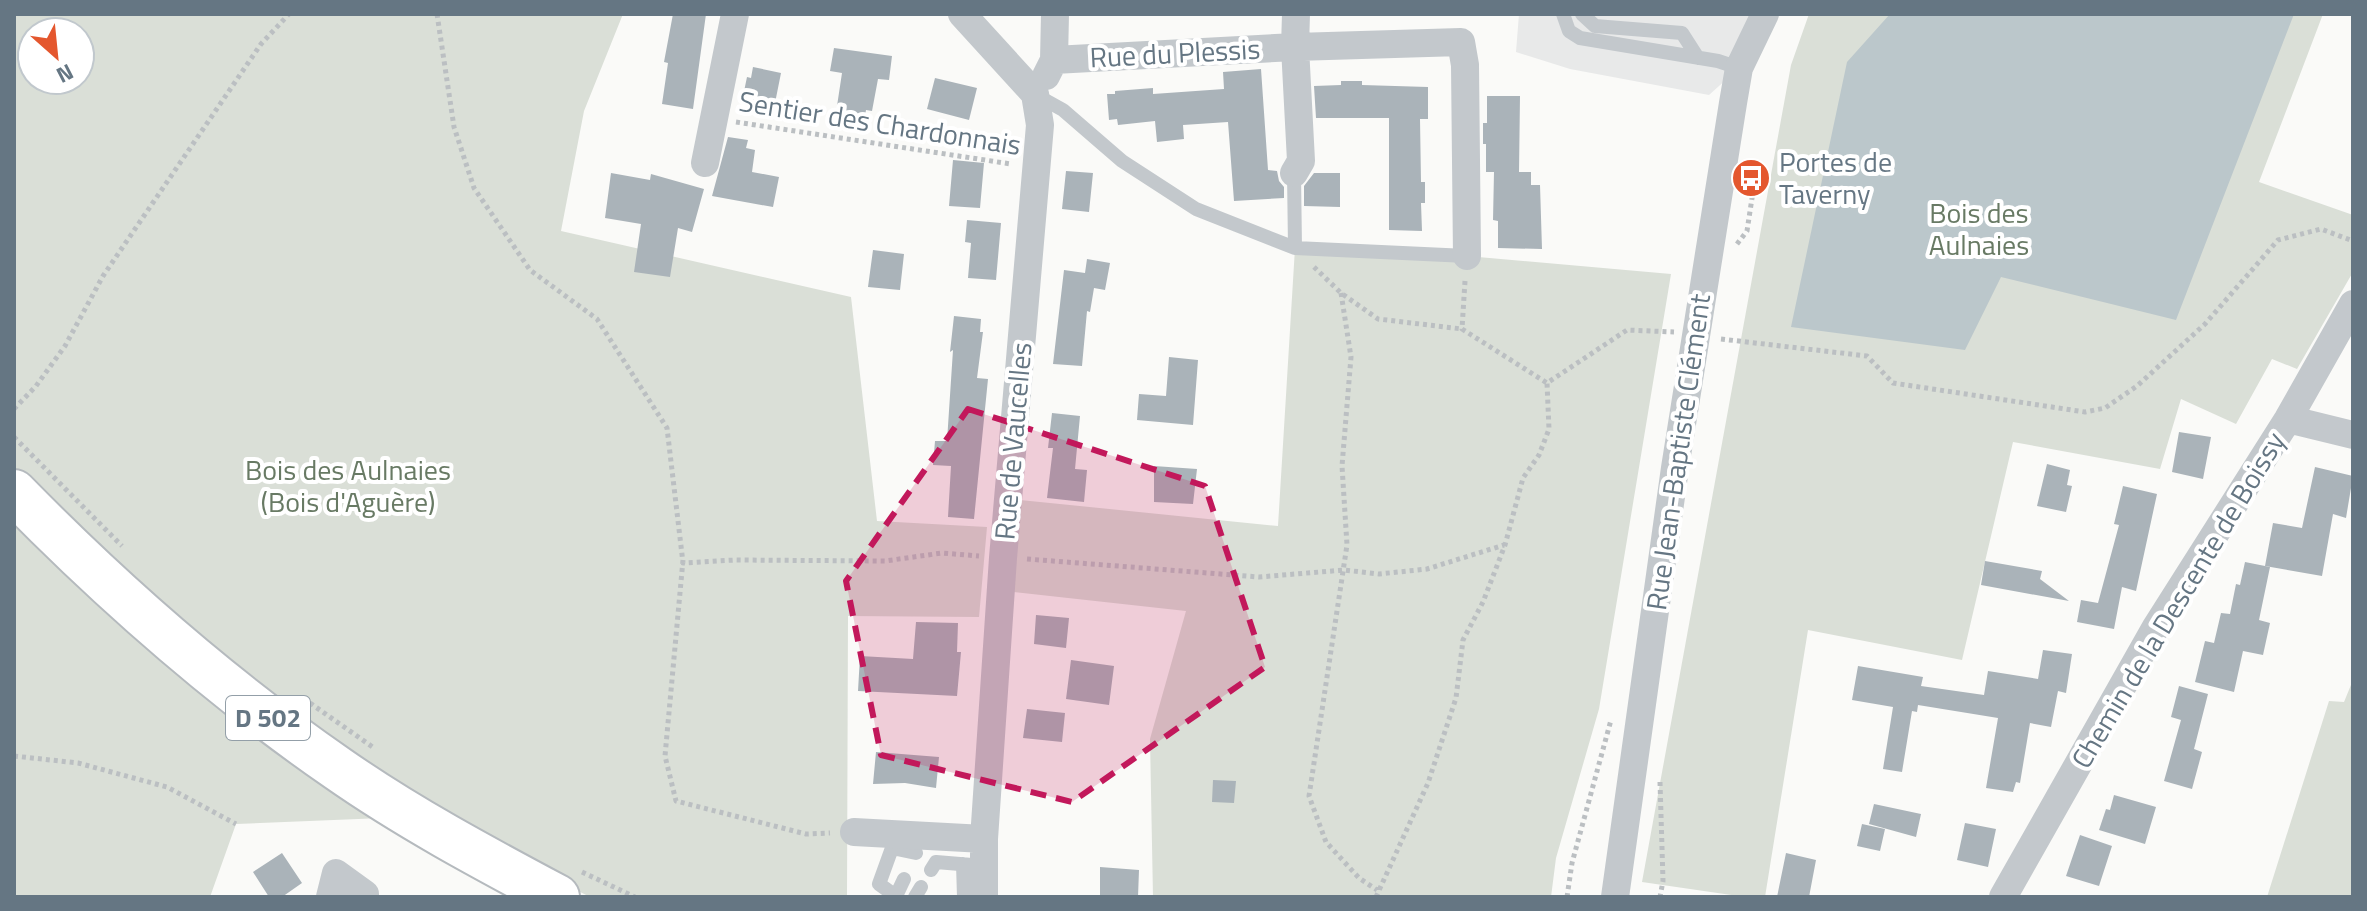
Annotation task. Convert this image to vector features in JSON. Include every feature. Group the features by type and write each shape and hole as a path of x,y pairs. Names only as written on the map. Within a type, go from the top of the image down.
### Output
{"main road":[{"name":"D 502","path":"14,492 114,591 242,700 338,769 450,840 569,884"}],"street":[{"path":"705,163 735,14"},
{"path":"962,14 1035,94 1054,60 1055,14"},
{"name":"Rue du Plessis","path":"1294,173 1301,161 1296,14"},
{"name":"Rue Jean-Baptiste Clément","path":"1615,897 1677,453 1739,68 1765,14"},
{"name":"Rue du Plessis","path":"1054,60 1461,42 1465,65 1467,256"},
{"name":"Rue de Vaucelles","path":"984,897 977,856 1038,168 1040,125 1035,94"},
{"name":"Chemin de la Descente de Boissy","path":"2003,897 2156,627 2288,419 2353,304"},
{"path":"2288,419 2353,435"},
{"path":"854,832 977,856"},
{"path":"330,897 336,873 365,897"}],"lane":[{"path":"1563,14 1569,31 1580,38 1739,68"},
{"path":"1582,14 1595,26 1682,33 1698,58"},
{"path":"1035,94 1063,110 1122,161 1196,209 1295,248 1467,256"},
{"path":"1294,173 1295,248"},
{"path":"904,879 896,896 879,884 892,848 933,866 977,856"},
{"path":"964,897 977,856"}],"path":[{"path":"14,409 36,386 65,346 103,276 261,44 289,14"},
{"path":"437,14 454,127 474,188 530,270 597,319 667,428 683,563"},
{"name":"Sentier des Chardonnais","path":"716,119 1038,168"},
{"path":"1718,339 1867,356 1893,383 2085,412 2105,408 2137,386 2205,324 2278,240 2321,229 2353,241"},
{"path":"1295,248 1341,293 1378,319 1462,329 1547,383"},
{"path":"1462,329 1467,256"},
{"path":"1341,293 1351,357 1342,466 1347,545 1309,796 1326,842 1376,893 1428,783 1456,698 1463,640 1483,602 1505,545 1523,478 1539,455 1549,429 1547,383"},
{"path":"1547,383 1627,330 1674,332"},
{"path":"14,437 128,552"},
{"path":"1033,559 1259,577 1344,570 1379,574 1427,569 1505,545"},
{"path":"683,563 735,560 885,561 942,553 974,555"},
{"path":"684,555 665,756 676,801 806,834 854,832"},
{"path":"301,697 380,753"},
{"path":"14,756 78,763 167,787 236,824"},
{"path":"569,884 635,897"}],"highlighted area":[{"path":"968,409 1205,486 1265,667 1072,802 881,755 846,581"}],"shaded area":[{"path":"1519,14 1765,14 1739,68 1709,95 1570,69 1516,52"},
{"path":"1890,14 2294,14 2176,320 2001,277 1965,350 1791,327 1847,62"}],"green space":[{"name":"Bois des Aulnaies (Bois d'Aguère)","path":"14,14 623,14 584,111 561,231 851,297 877,521 987,527 979,617 848,616 847,897 590,897 432,816 236,824 210,897 14,897"},
{"name":"Bois des Aulnaies","path":"1809,14 2323,14 2259,182 2353,215 2353,272 2297,369 2272,359 2236,424 2181,399 2160,469 2013,442 1962,660 1808,630 1765,897 1745,897 1642,882 1791,65"},
{"path":"1295,248 1467,256 1671,274 1599,709 1556,858 1551,897 1153,897 1150,739 1186,611 1014,592 1020,500 1278,526"},
{"path":"2353,680 2353,897 2267,897 2329,701 2344,702"}],"building":[{"path":"673,14 706,14 693,109 662,104 668,63 664,62"},
{"path":"834,48 892,56 889,80 878,79 872,111 866,110 863,128 844,124 845,107 837,106 842,73 830,71"},
{"path":"753,67 781,73 774,108 742,101 747,77 751,78"},
{"path":"1261,69 1268,170 1277,171 1284,187 1284,198 1234,201 1228,122 1183,125 1184,139 1157,142 1155,121 1118,125 1117,119 1109,120 1107,94 1115,94 1115,91 1153,88 1153,94 1224,89 1223,72"},
{"path":"935,78 977,88 969,120 927,109"},
{"path":"1341,81 1362,81 1362,85 1428,87 1428,119 1420,119 1421,182 1425,182 1425,203 1421,203 1422,231 1389,230 1389,118 1316,118 1314,86 1341,85"},
{"path":"1487,96 1520,96 1519,172 1531,172 1531,185 1540,185 1542,249 1498,248 1498,221 1493,220 1494,172 1486,172 1486,144 1483,144"},
{"path":"728,137 748,140 746,148 755,150 752,172 779,177 773,207 712,196"},
{"path":"953,160 984,163 980,208 949,206"},
{"path":"1066,171 1093,173 1089,212 1062,209"},
{"path":"611,173 650,180 651,174 704,189 692,232 678,228 670,277 634,272 641,224 605,218"},
{"path":"1314,173 1340,173 1340,207 1304,206 1304,186"},
{"path":"967,220 1001,223 996,280 968,278 971,243 965,242"},
{"path":"873,250 904,254 900,290 868,287"},
{"path":"1087,259 1110,263 1105,290 1094,288 1090,312 1087,311 1082,366 1053,364 1064,270 1085,273"},
{"path":"954,316 981,319 980,332 983,332 977,378 988,379 974,519 948,517 951,466 933,465 935,441 947,441"},
{"path":"1169,357 1198,360 1193,425 1137,420 1139,394 1166,396"},
{"path":"1052,413 1080,416 1075,469 1087,470 1084,502 1047,498 1053,448 1048,448"},
{"path":"2179,432 2211,437 2203,479 2172,472"},
{"path":"2047,464 2070,470 2067,485 2072,486 2066,512 2037,506"},
{"path":"1154,466 1197,469 1193,504 1154,502"},
{"path":"2315,467 2353,476 2346,518 2333,514 2322,576 2265,566 2273,523 2302,528"},
{"path":"2123,486 2157,494 2136,591 2122,587 2114,629 2077,622 2081,600 2098,603 2119,525 2114,524"},
{"path":"1985,561 2042,571 2040,579 2069,601 1981,585"},
{"path":"2245,562 2270,567 2259,620 2270,623 2263,655 2243,651 2234,692 2195,682 2205,641 2214,643 2221,613 2230,614 2236,584 2240,585"},
{"path":"1036,615 1069,618 1066,648 1034,644"},
{"path":"916,622 958,623 957,652 961,652 957,696 858,691 860,656 913,659"},
{"path":"2043,650 2072,654 2066,693 2058,691 2051,727 2030,723 2020,783 2016,782 2013,792 1986,788 1998,718 1918,705 1917,712 1912,711 1902,772 1883,769 1893,707 1852,700 1858,666 1923,677 1921,686 1984,695 1988,671 2038,679"},
{"path":"1071,660 1114,666 1109,705 1066,699"},
{"path":"2179,686 2208,694 2194,749 2202,752 2192,789 2164,781 2181,720 2171,717"},
{"path":"1027,709 1065,713 1062,742 1023,738"},
{"path":"876,752 939,757 936,788 905,783 873,784"},
{"path":"1213,780 1236,781 1234,803 1212,802"},
{"path":"2114,795 2156,807 2145,844 2099,830"},
{"path":"1874,804 1921,814 1916,837 1869,824"},
{"path":"1965,823 1996,829 1988,867 1957,860"},
{"path":"1862,824 1885,829 1880,851 1857,846"},
{"path":"2080,835 2112,846 2099,886 2066,876"},
{"path":"282,853 302,883 282,897 269,897 253,872"},
{"path":"1786,853 1816,860 1809,897 1777,897"},
{"path":"1100,867 1139,870 1138,897 1100,897"}],"place":[{"name":"Portes de Taverny","path":"1751,178"}]}
